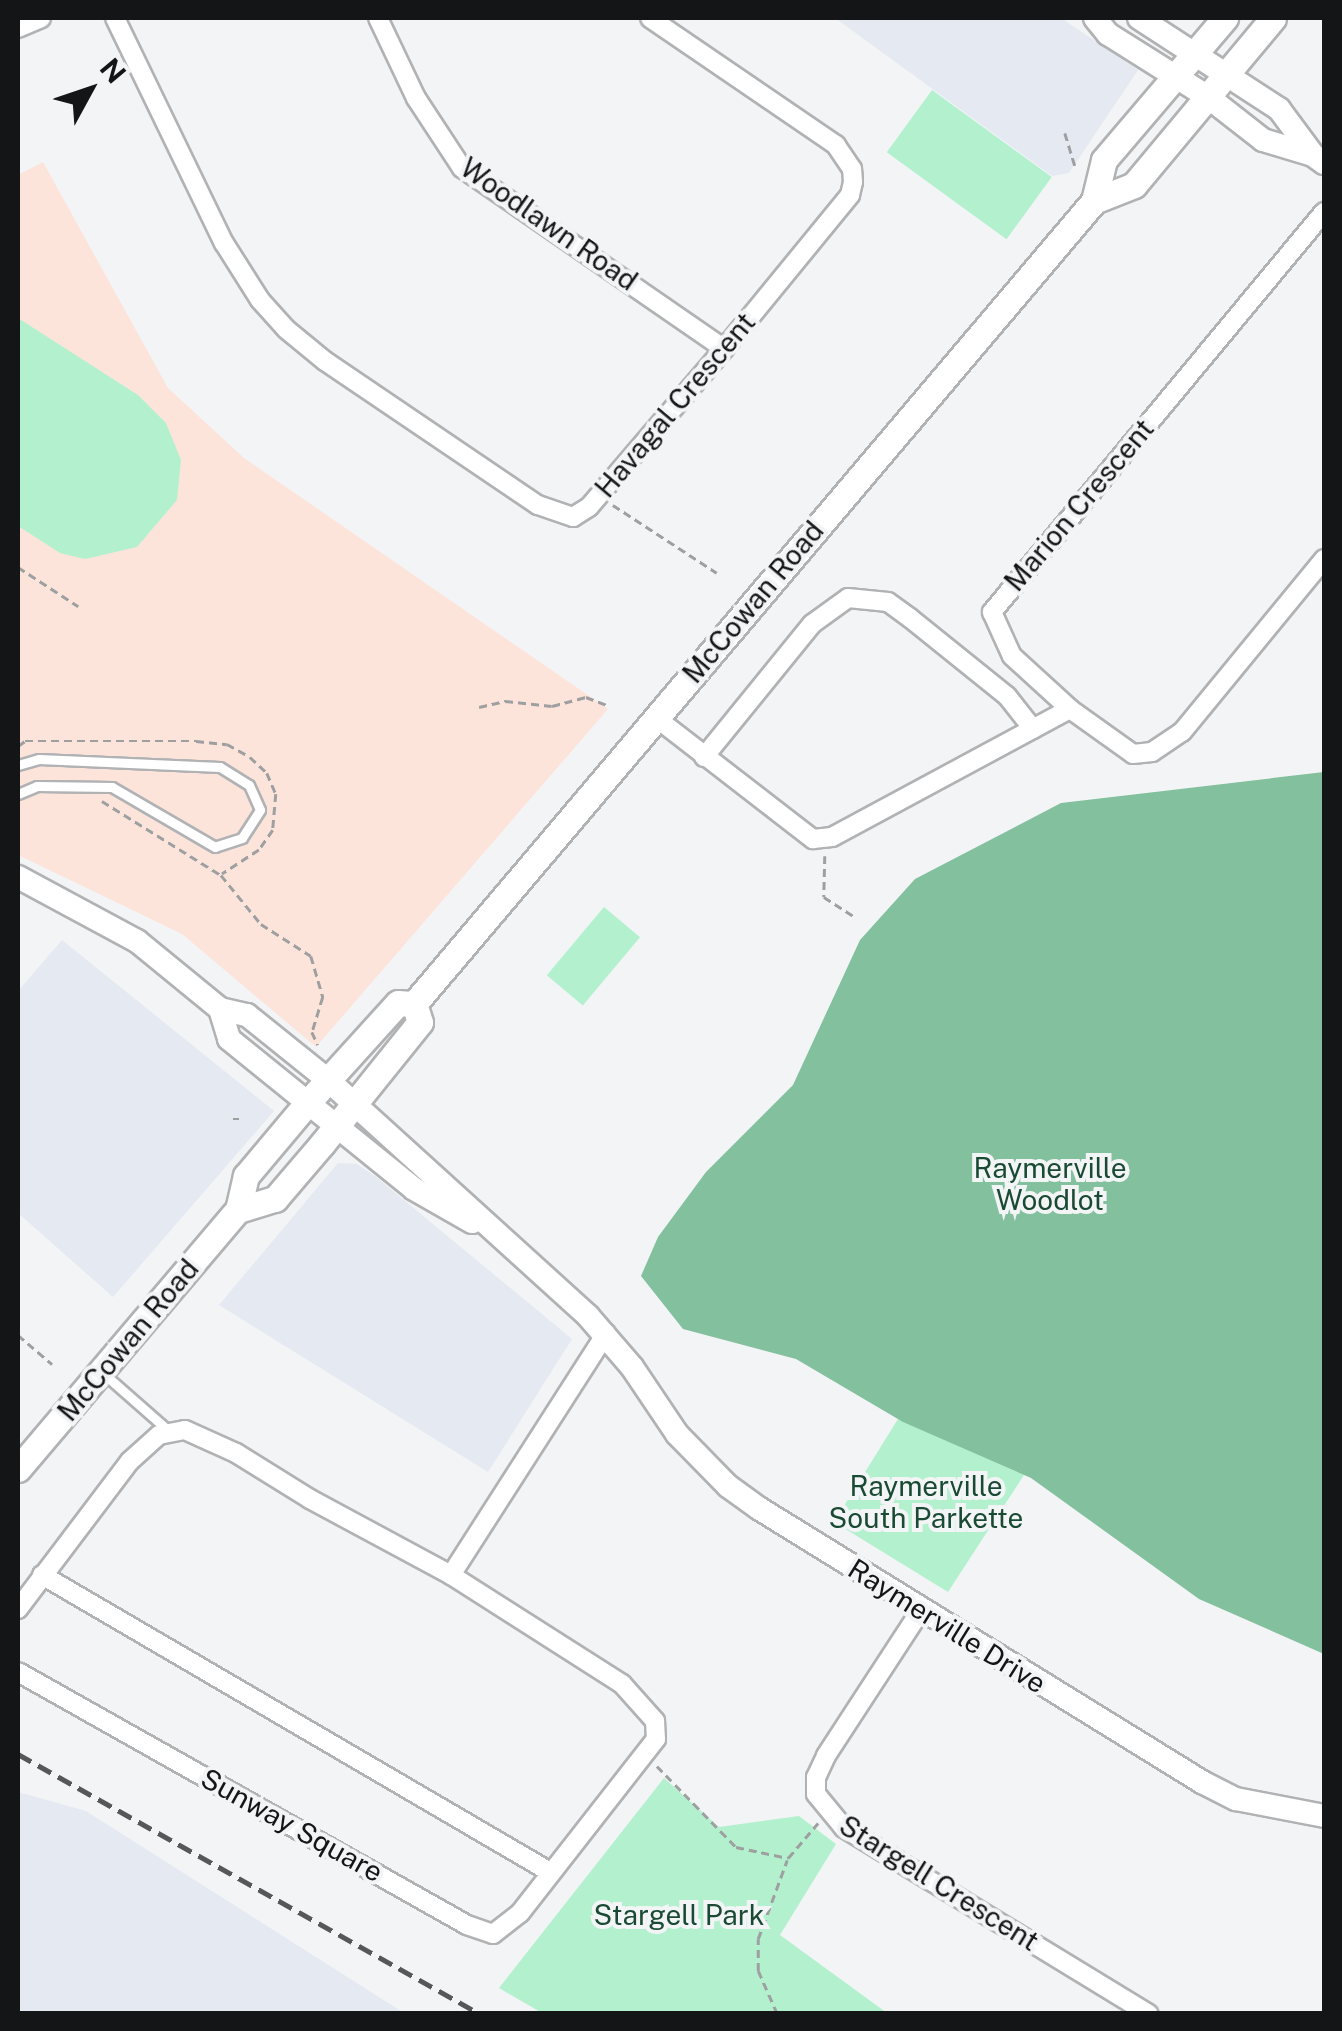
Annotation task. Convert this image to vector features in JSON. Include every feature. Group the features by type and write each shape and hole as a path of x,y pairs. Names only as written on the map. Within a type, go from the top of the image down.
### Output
{"main road":[{"name":"McCowan Road","path":"414,1004 1094,201 1104,160 1224,18"},
{"name":"McCowan Road","path":"1094,201 1134,185 1273,18"},
{"name":"McCowan Road","path":"18,1469 238,1210 246,1176 309,1101 398,1003 414,1004"},
{"name":"McCowan Road","path":"238,1210 275,1199 420,1022 414,1004"}],"street":[{"path":"18,28 41,18"},
{"name":"Havagal Crescent","path":"114,18 224,243 260,300 286,329 325,361 538,505 573,517 600,496 850,195 852,169 836,146 650,18"},
{"name":"Woodlawn Road","path":"378,18 416,98 462,168 724,349"},
{"path":"1095,18 1108,34 1208,97 1263,140 1318,159"},
{"path":"1140,18 1279,109 1318,159"},
{"name":"Marion Crescent","path":"1324,212 992,612 1012,656 1070,709 1134,754 1152,752 1182,732 1324,559"},
{"path":"704,757 812,624 848,598 888,602 1007,696 1033,728"},
{"path":"655,717 813,839 884,810 1070,709"},
{"path":"18,877 137,941 220,1009"},
{"name":"Raymerville Drive","path":"493,1234 414,1189 229,1039 220,1009 247,1015 329,1081 427,1166 493,1234 606,1334 676,1434 728,1486 1202,1782 1236,1798 1324,1816"},
{"path":"451,1576 606,1334"},
{"path":"18,1609 130,1462 168,1431 185,1430 236,1453 310,1500 451,1576 492,1606 622,1684 655,1721 656,1740 646,1755"},
{"path":"42,1575 550,1872"},
{"name":"Stargell Crescent","path":"921,1610 826,1756 816,1777 816,1794 827,1812 885,1854 1149,2014"},
{"name":"Sunway Square","path":"18,1672 467,1925 493,1934 507,1926 646,1755"}],"lane":[{"path":"18,765 40,758 220,767 249,784 260,810 242,838 216,848 112,787 36,786 18,794"},
{"path":"100,1372 168,1431"}],"path":[{"path":"1065,132 1074,166"},
{"path":"600,496 717,573"},
{"path":"18,567 78,606"},
{"path":"479,707 505,701 552,706 586,698 607,705"},
{"path":"94,796 220,875 262,924 311,956 323,998 312,1032 320,1049"},
{"path":"822,838 824,897 856,917"},
{"path":"233,1119 239,1119"},
{"path":"18,1336 52,1364"},
{"path":"646,1755 736,1847 788,1858"},
{"path":"777,2014 758,1971 758,1938 788,1858 827,1812"}],"shaded area":[{"path":"835,18 1061,18 1138,70 1069,173 1052,176"},
{"path":"43,162 168,388 244,458 608,709 316,1047 182,934 18,855 18,175"},
{"path":"62,940 274,1111 113,1297 18,1213 18,991"},
{"path":"338,1163 357,1164 376,1177 572,1339 488,1472 219,1305"},
{"path":"18,1792 86,1811 404,2013 18,2013"}],"green space":[{"path":"932,90 1052,177 1006,239 887,152"},
{"path":"18,318 138,395 166,423 181,460 177,500 137,547 85,559 60,553 18,526"},
{"name":"Raymerville Woodlot","path":"1324,772 1324,1654 1199,1599 1031,1478 903,1422 796,1359 683,1329 641,1276 658,1237 706,1172 793,1085 860,940 915,879 1061,803"},
{"path":"604,907 640,937 583,1005 547,975"},
{"name":"Raymerville South Parkette","path":"898,1419 1024,1475 948,1592 834,1522"},
{"name":"Stargell Park","path":"664,1778 719,1827 799,1816 836,1844 780,1935 887,2013 542,2013 499,1988"}],"railway":[{"path":"18,1754 480,2014"}]}
